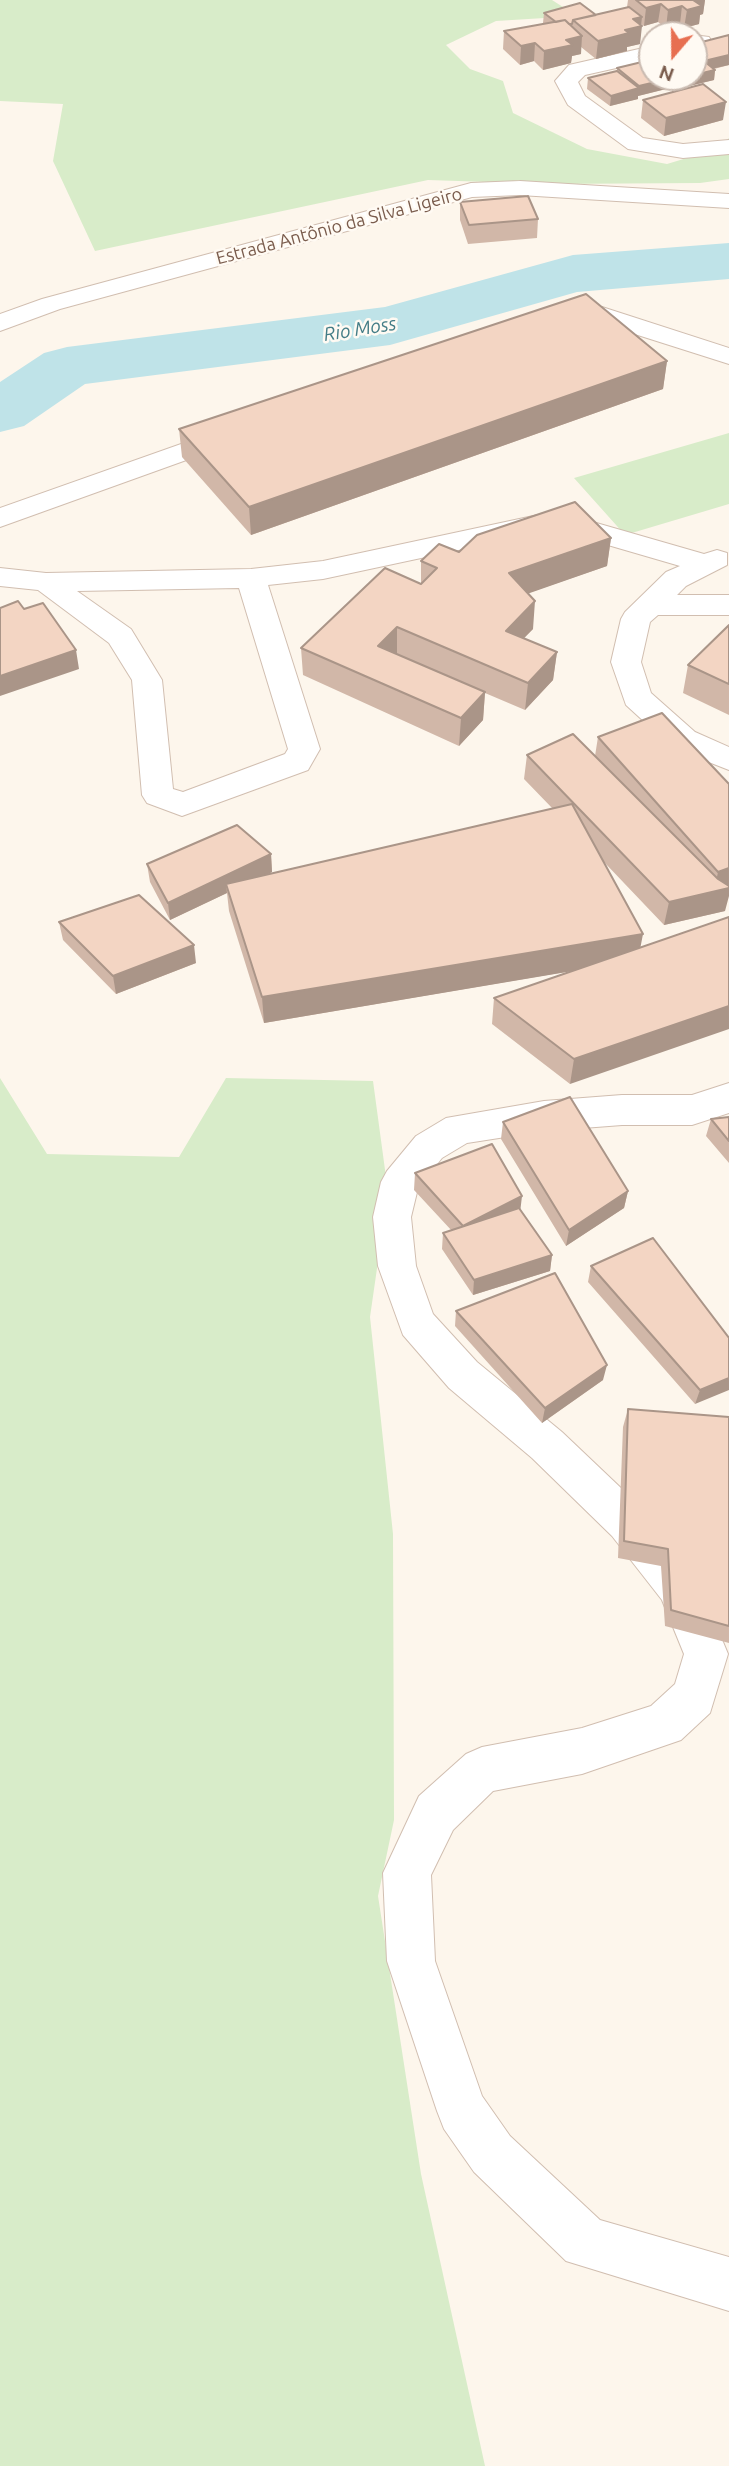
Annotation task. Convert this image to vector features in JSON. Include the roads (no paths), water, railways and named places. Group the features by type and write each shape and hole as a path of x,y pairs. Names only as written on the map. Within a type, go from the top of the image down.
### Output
{"street":[{"path":"638,55 577,70 566,81 576,100 636,144 683,151 729,146"},
{"name":"Estrada Antônio da Silva Ligeiro","path":"0,323 51,304 471,190 520,188 729,201"},
{"path":"538,323 572,313 602,315 729,356"},
{"path":"0,518 259,424"},
{"path":"0,576 46,582 251,578 323,570 538,524 579,527 718,559"},
{"path":"718,559 676,579 636,619 626,662 638,698 684,740 729,759"},
{"path":"46,582 120,636 147,680 158,795 182,805 297,762 304,749 251,578"},
{"path":"650,605 729,605"},
{"path":"729,1098 692,1110 622,1110 544,1115 459,1129 429,1147 400,1182 392,1217 397,1266 417,1323 463,1375 547,1445 627,1522 690,1570 706,1654 694,1698 665,1724 582,1751 482,1770 436,1813 407,1873 411,1961 462,2111 492,2154 585,2242 729,2284"}],"waterway":[{"name":"Rio Moss","path":"0,412 67,367 390,326 573,274 729,261"}]}
